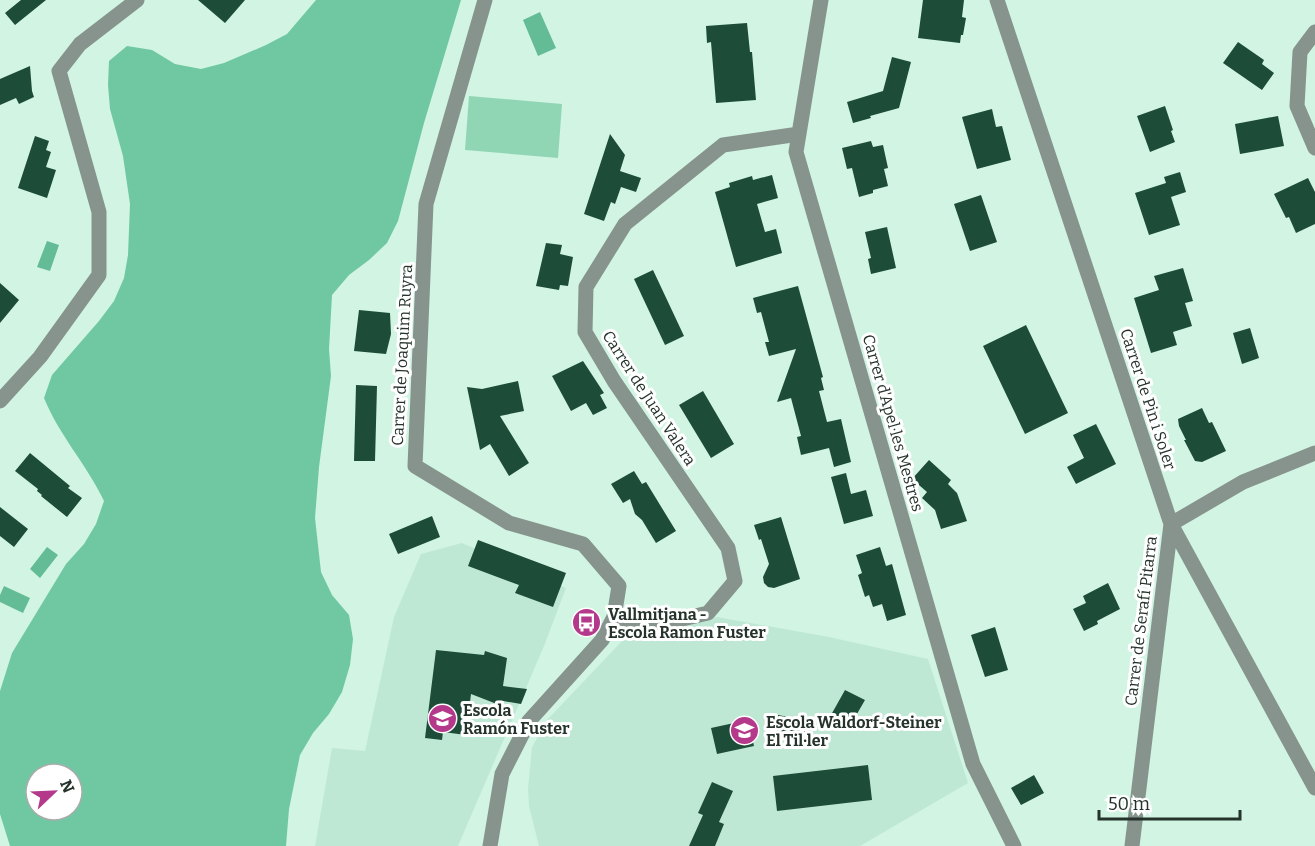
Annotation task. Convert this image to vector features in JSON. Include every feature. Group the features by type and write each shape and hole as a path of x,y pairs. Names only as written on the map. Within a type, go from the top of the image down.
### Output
{"street":[{"path":"0,401 40,357 99,275 99,212 59,71 80,44 137,0"},
{"name":"Carrer de Joaquim Ruyra","path":"485,0 426,204 415,466 509,523 583,544 619,586 614,617 602,640 529,721 502,774 490,846"},
{"name":"Carrer d'Apel·les Mestres","path":"821,0 796,152 974,764 1014,846"},
{"name":"Carrer de Pin i Soler","path":"997,0 1171,524 1315,788"},
{"path":"1315,33 1300,52 1297,106 1315,148"},
{"name":"Carrer de Juan Valera","path":"614,617 657,625 708,613 735,581 728,548 614,381 585,332 586,287 625,224 723,145 799,134"},
{"name":"Carrer de Serafí Pitarra","path":"1132,846 1171,524 1243,483 1315,453"}],"shaded area":[{"path":"316,0 461,0 424,123 398,221 387,243 349,275 332,295 329,349 331,376 315,518 321,572 332,595 349,615 353,639 350,665 342,692 300,755 289,809 286,846 10,846 0,814 0,691 12,653 66,564 84,544 96,524 104,501 57,425 44,398 52,375 114,301 124,278 128,255 130,204 123,156 110,109 109,61 127,46 152,50 175,64 201,69 224,63 287,34"},
{"path":"540,12 556,48 538,56 523,20"},
{"path":"469,96 562,104 558,158 465,150"},
{"path":"47,241 59,245 50,271 37,267"},
{"name":"Escola Ramón Fuster","path":"462,543 566,588 544,646 458,846 315,846 332,748 365,751 394,617 421,554"},
{"path":"47,547 58,555 40,578 30,569"},
{"path":"4,586 30,598 23,613 0,602"},
{"name":"Escola Waldorf-Steiner El Til·ler","path":"717,617 829,637 928,659 968,783 860,846 539,846 529,806 528,789 532,747 547,720 624,639"}],"building":[{"path":"21,0 46,0 15,25 5,13"},
{"path":"198,0 245,0 225,23"},
{"path":"923,0 964,0 962,17 966,18 960,43 918,38"},
{"path":"747,23 756,100 716,103 711,42 707,43 706,26"},
{"path":"1238,42 1264,60 1262,64 1274,73 1262,90 1223,63"},
{"path":"892,57 911,62 899,108 853,123 847,102 883,91"},
{"path":"30,66 34,97 19,104 16,98 0,105 0,79"},
{"path":"1165,106 1175,142 1150,152 1137,116"},
{"path":"992,109 996,127 1002,126 1011,160 977,169 962,117"},
{"path":"1278,116 1284,146 1240,154 1235,124"},
{"path":"610,134 625,155 620,171 641,178 636,192 621,187 615,204 611,202 604,221 584,214"},
{"path":"35,136 49,141 46,150 51,152 46,167 56,170 47,198 18,188"},
{"path":"871,141 873,147 883,145 888,168 884,169 888,186 859,197 852,168 847,169 842,148"},
{"path":"1180,172 1186,192 1171,197 1180,225 1149,235 1135,193 1166,183 1164,177"},
{"path":"772,175 778,198 757,204 765,232 776,229 782,253 736,267 715,192 730,187 729,183 752,176 753,180"},
{"path":"1308,178 1315,192 1315,224 1296,233 1274,194"},
{"path":"981,195 997,242 970,251 954,204"},
{"path":"887,227 896,268 871,274 868,259 871,258 865,232"},
{"path":"546,243 562,245 560,254 573,257 568,286 560,285 559,290 536,286"},
{"path":"1183,268 1193,301 1185,303 1192,326 1173,332 1177,345 1151,353 1134,298 1159,290 1154,276"},
{"path":"653,270 684,336 665,345 634,279"},
{"path":"0,283 19,300 0,323"},
{"path":"798,286 823,377 821,378 824,390 819,391 827,422 841,419 851,462 834,467 829,448 801,455 797,437 801,436 791,398 777,402 796,349 769,356 765,342 769,342 761,312 757,313 753,298"},
{"path":"359,310 390,313 391,334 386,354 354,351"},
{"path":"1026,325 1068,413 1025,434 983,346"},
{"path":"1250,328 1259,358 1242,364 1233,333"},
{"path":"583,361 604,393 600,395 607,408 593,415 586,403 571,411 552,376"},
{"path":"518,381 524,411 500,416 529,463 509,476 490,444 480,450 467,387 482,389"},
{"path":"356,385 377,386 375,461 354,461"},
{"path":"703,391 734,444 711,458 679,405"},
{"path":"1202,408 1209,423 1212,422 1226,451 1202,462 1195,461 1184,440 1186,440 1178,419"},
{"path":"1096,424 1116,464 1076,484 1067,467 1084,458 1073,435"},
{"path":"30,453 82,498 67,517 15,471"},
{"path":"929,460 951,480 948,484 957,493 967,521 941,529 935,510 922,498 927,492 912,479"},
{"path":"634,471 642,484 646,482 676,531 656,543 642,520 635,514 630,499 623,503 611,484"},
{"path":"846,473 851,494 866,490 873,516 844,524 831,477"},
{"path":"0,507 28,529 14,547 0,536"},
{"path":"432,516 440,537 398,554 389,534"},
{"path":"781,517 800,579 774,588 764,583 763,577 769,564 754,525"},
{"path":"478,540 566,573 553,607 515,593 519,585 468,566"},
{"path":"880,547 886,566 892,564 906,615 887,621 882,604 873,607 869,595 865,597 858,575 862,573 856,555"},
{"path":"1108,583 1120,609 1084,631 1073,609 1086,603 1083,596"},
{"path":"995,627 1008,670 985,677 971,635"},
{"path":"436,650 484,655 485,651 507,658 503,686 527,689 521,704 503,701 502,706 471,694 466,735 443,732 442,740 425,738"},
{"path":"845,690 865,700 850,726 831,715"},
{"path":"778,715 814,722 809,745 773,738"},
{"path":"748,720 754,746 717,754 711,728"},
{"path":"868,765 872,800 777,811 773,776"},
{"path":"1034,775 1044,793 1021,805 1011,788"},
{"path":"712,782 733,791 719,822 724,824 715,846 689,846 703,815 698,813"}],"place":[{"name":"Vallmitjana - Escola Ramon Fuster","path":"587,623"},
{"name":"Escola Ramón Fuster","path":"442,719"},
{"name":"Escola Waldorf-Steiner El Til·ler","path":"745,731"}]}
